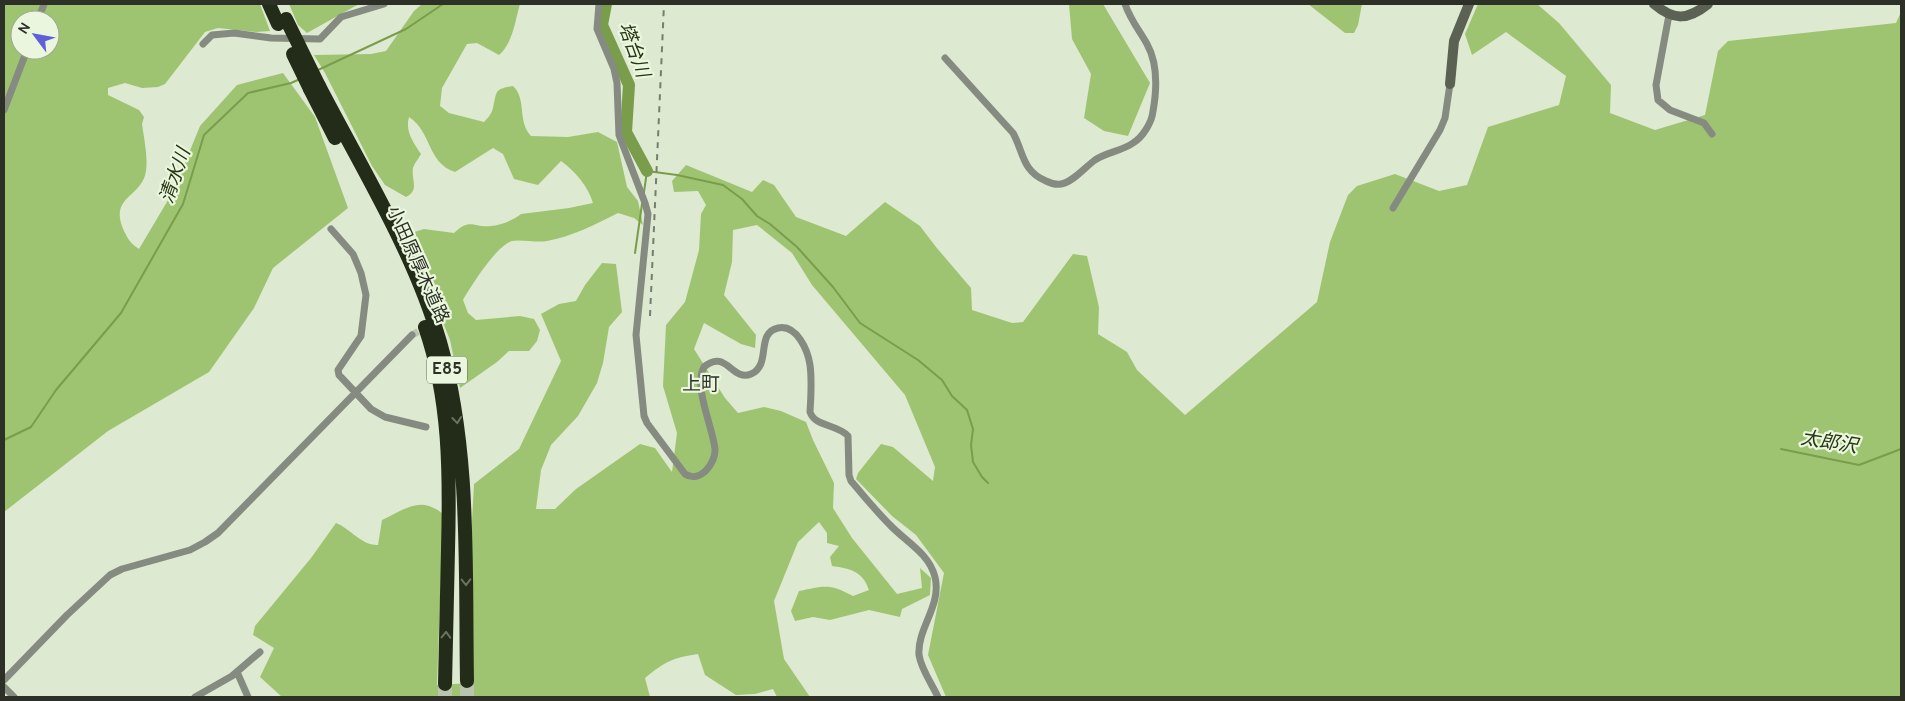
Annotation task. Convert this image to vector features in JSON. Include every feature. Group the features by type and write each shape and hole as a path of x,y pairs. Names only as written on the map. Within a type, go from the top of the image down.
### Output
{"highway":[{"name":"小田原厚木道路","path":"269,4 282,21 400,265 428,335 440,381 446,420 449,473 445,684"},
{"name":"小田原厚木道路","path":"280,4 282,21"},
{"name":"小田原厚木道路","path":"314,88 409,261 440,341 450,378 462,468 465,524 467,681"}],"street":[{"path":"203,44 212,35 234,33 271,38 320,40 341,17 384,4"},
{"path":"599,4 597,29 616,75 619,135 648,214 636,335 645,420 685,474 693,477 701,475 709,467 715,451 707,418 701,379 704,368 710,363 718,361 740,374 750,374 762,364 765,342 771,332 777,328 784,328 796,335 801,340 810,361 811,415 816,421 839,428 848,436 849,475 851,482 891,526 918,550 932,570 936,587 935,599 919,652 921,663 938,697"},
{"path":"944,58 1013,133 1029,170 1046,181 1060,184 1067,182 1096,160 1132,144 1139,138 1150,122 1153,113 1156,74 1153,60 1148,45 1134,25 1125,4"},
{"path":"1393,208 1440,130 1445,118 1454,41 1469,4"},
{"path":"1654,4 1677,17 1692,15 1708,4"},
{"path":"1669,14 1656,85 1658,100 1670,110 1704,123 1712,134"},
{"path":"4,110 22,60"},
{"path":"331,229 353,254 361,273 366,295 361,336 338,370 339,375 371,409 385,417 426,427"},
{"path":"4,680 67,615 110,575 122,569 190,550 218,534 412,335"},
{"path":"195,697 237,672 260,652"},
{"path":"237,672 248,697"},
{"path":"4,687 14,697"}],"green space":[{"path":"4,4 260,4 270,31 256,32 218,28 205,32 165,84 158,87 142,88 125,83 108,88 108,95 139,110 144,117 142,124 146,153 146,171 139,187 123,204 120,211 120,219 124,231 130,241 139,249 174,190 200,126 237,85 283,73 315,117 348,208 273,268 254,308 209,372 108,431 4,512"},
{"path":"289,4 359,4 307,33 298,25"},
{"path":"422,4 520,4 510,38 499,55 477,43 467,44 442,88 440,106 449,113 484,122 492,112 497,92 502,88 513,86 520,97 524,124 531,136 568,137 598,132 617,142 627,187 638,201 643,225 634,218 618,213 583,230 556,239 512,241 499,250 463,300 468,313 476,320 520,316 534,319 540,330 537,341 529,351 509,351 497,362 460,388 450,340 409,237 411,233 424,229 454,233 459,228 468,224 495,225 511,220 521,214 593,203 580,179 561,161 538,185 514,179 503,154 493,148 455,172 446,168 434,155 422,131 409,117 409,132 421,154 413,168 413,191 406,197 385,185 372,166 314,55 371,54 386,51 414,11"},
{"path":"1069,4 1103,4 1150,83 1128,136 1104,131 1084,118 1091,74 1072,39"},
{"path":"1308,4 1362,4 1358,25 1354,33 1345,33"},
{"path":"1478,4 1537,4 1559,23 1611,85 1610,113 1655,130 1705,115 1718,51 1728,41 1896,23 1901,12 1901,697 946,697 928,655 944,573 916,535 892,516 856,479 858,473 881,444 893,447 933,481 935,467 905,395 812,285 792,253 757,225 733,230 732,262 724,295 756,335 755,348 741,344 704,323 694,349 725,398 738,413 764,407 781,411 806,422 834,483 833,508 852,538 897,594 922,588 920,568 931,578 930,595 902,609 900,617 869,610 830,620 813,617 795,621 791,611 799,591 832,587 853,596 869,590 859,574 832,566 830,557 839,546 827,543 827,533 819,522 798,542 774,601 784,659 810,697 777,697 773,689 755,694 736,695 705,675 698,654 670,661 645,678 650,697 282,697 260,677 274,648 253,635 255,626 311,558 336,523 367,543 378,545 382,520 406,508 427,505 443,514 437,685 471,683 474,484 519,449 561,361 541,314 559,304 576,301 585,285 602,263 616,264 622,312 609,327 603,363 597,383 578,416 551,445 541,470 536,509 555,509 576,489 640,444 655,448 672,472 677,433 663,386 666,325 685,302 699,250 701,214 706,205 698,191 674,192 672,181 686,165 752,192 763,180 774,185 796,217 846,236 885,202 920,226 971,288 972,310 1012,323 1023,322 1073,254 1087,256 1099,307 1098,334 1127,352 1137,370 1185,415 1317,302 1330,242 1348,195 1357,186 1395,174 1439,191 1467,185 1488,127 1559,105 1566,76 1506,32 1472,55 1465,34"}],"waterway":[{"name":"清水川","path":"318,70 406,29 443,4"},
{"name":"塔台川","path":"606,4 602,25 629,85 626,132 647,171"},
{"name":"清水川","path":"4,440 31,427 56,390 121,313 183,204 204,135 248,93 291,83 300,79"},
{"path":"644,192 647,171 677,175 723,185 742,199 757,216 770,224 797,247 833,287 860,323 918,360 942,380 952,396 967,410 973,429 971,445 973,462 988,483"},
{"name":"塔台川","path":"635,253 642,204"},
{"name":"太郎沢","path":"1781,449 1859,465 1901,449"}],"tunnel":[{"path":"412,335 450,314"},
{"path":"467,681 467,697"},
{"path":"445,684 445,697"}],"railway":[{"path":"650,316 664,4"}],"district":[{"name":"上町","path":"701,385"}]}
